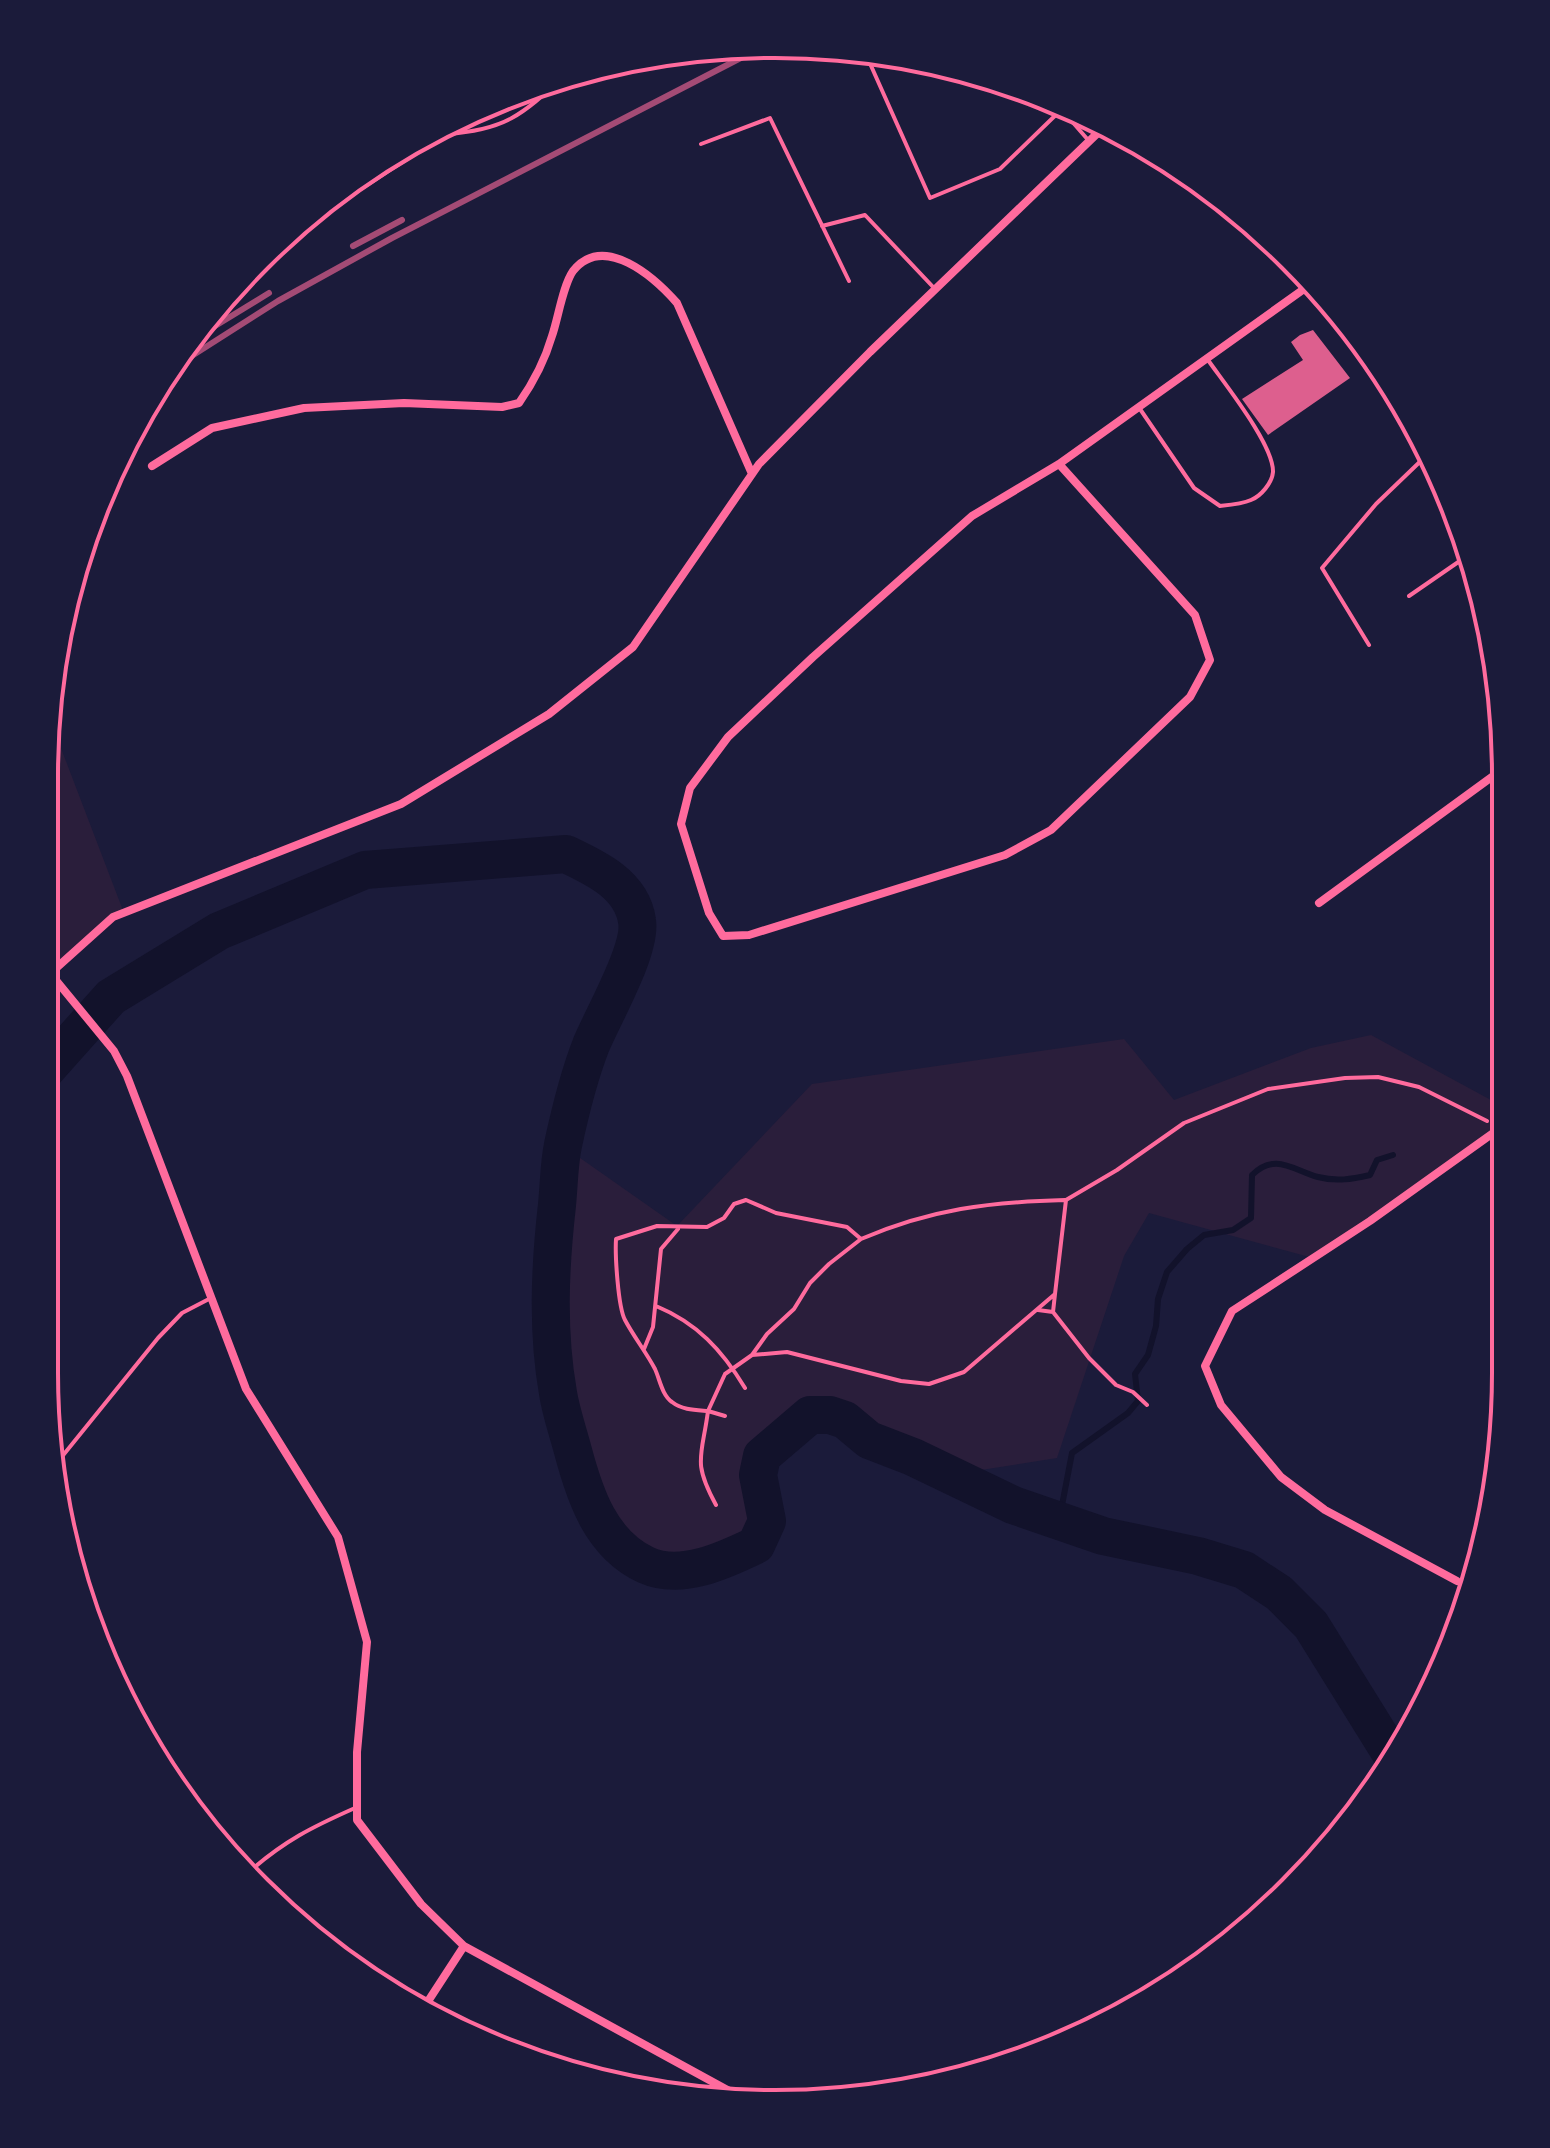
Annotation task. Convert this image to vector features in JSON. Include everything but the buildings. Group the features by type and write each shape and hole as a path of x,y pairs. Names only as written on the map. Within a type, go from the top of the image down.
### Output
{"street":[{"path":"58,966 113,917 401,804 549,714 633,647 770,452 1096,134"},
{"path":"152,466 212,428 304,408 404,403 502,407 519,403 530,388 552,339 571,273 584,261 604,256 625,260 658,282 677,303 752,474"},
{"path":"1059,464 1195,615 1210,660 1190,697 1051,830 1005,855 749,935 723,936 709,913 681,824 690,788 728,737 972,516 1059,464 1303,290"},
{"path":"1319,903 1492,777"},
{"path":"58,984 114,1051 127,1076 246,1389 338,1537 367,1642 357,1752 357,1820 421,1904 464,1946 723,2088"},
{"path":"1457,1581 1325,1510 1281,1477 1221,1405 1205,1366 1232,1311 1370,1221 1492,1133"},
{"path":"429,2001 464,1946"}],"lane":[{"path":"870,64 930,198 1000,169 1056,116"},
{"path":"454,134 505,124 540,98"},
{"path":"701,144 770,118 849,281"},
{"path":"1076,125 1089,141"},
{"path":"822,226 865,215 935,289"},
{"path":"1139,407 1194,488 1220,506 1252,500 1269,485 1273,471 1268,452 1240,404 1206,359"},
{"path":"1369,645 1322,568 1376,504 1420,462"},
{"path":"1409,596 1459,561"},
{"path":"63,1455 166,1330 182,1313 211,1297"},
{"path":"255,1867 304,1830 357,1807"}],"path":[{"path":"716,1505 701,1474 699,1456 708,1411 725,1374 752,1355 767,1334 794,1309 810,1283 861,1239 903,1221 960,1208 1012,1201 1066,1200 1117,1170 1184,1123 1268,1089 1345,1078 1378,1077 1419,1087 1492,1123"},
{"path":"725,1416 687,1409 667,1398 644,1349 624,1319 619,1301 616,1239 657,1226 707,1227 724,1218 734,1204 746,1200 776,1213 847,1227 861,1239"},
{"path":"1053,1312 1066,1200"},
{"path":"644,1349 653,1327 661,1249 680,1227"},
{"path":"752,1355 787,1352 901,1381 929,1384 964,1372 1055,1294"},
{"path":"656,1306 696,1327 733,1368 745,1388"},
{"path":"1038,1310 1053,1312 1089,1358 1116,1385 1133,1392 1147,1405"}],"shaded area":[{"path":"59,744 124,913 58,967"},
{"path":"1371,1035 1492,1101 1492,1134 1313,1258 1149,1213 1124,1256 1057,1458 949,1475 869,1440 845,1420 830,1415 810,1415 762,1456 758,1476 767,1521 756,1545 710,1565 668,1569 655,1567 632,1556 603,1530 590,1505 574,1453 561,1401 553,1348 551,1253 563,1146 677,1226 812,1084 1124,1039 1174,1100 1311,1048"}],"waterway":[{"path":"58,1056 111,997 219,931 365,870 566,854 577,859 611,879 620,888 634,908 637,921 634,948 591,1045 569,1120 561,1160 551,1275 552,1346 561,1407 590,1501 606,1532 617,1545 646,1565 674,1571 702,1567 756,1545 767,1521 758,1475 762,1456 810,1415 830,1415 845,1420 869,1440 913,1457 1013,1505 1103,1536 1198,1556 1244,1570 1279,1593 1311,1625 1387,1747"},
{"path":"1059,1521 1072,1453 1128,1413 1138,1401 1135,1374 1148,1355 1156,1326 1158,1299 1167,1272 1204,1235 1233,1230 1251,1218 1252,1175 1260,1168 1276,1164 1325,1179 1351,1179 1370,1175 1377,1160 1393,1155"}],"railway":[{"path":"196,353 278,301 392,238 738,60"},
{"path":"353,246 402,220"},
{"path":"218,324 269,293"}]}
